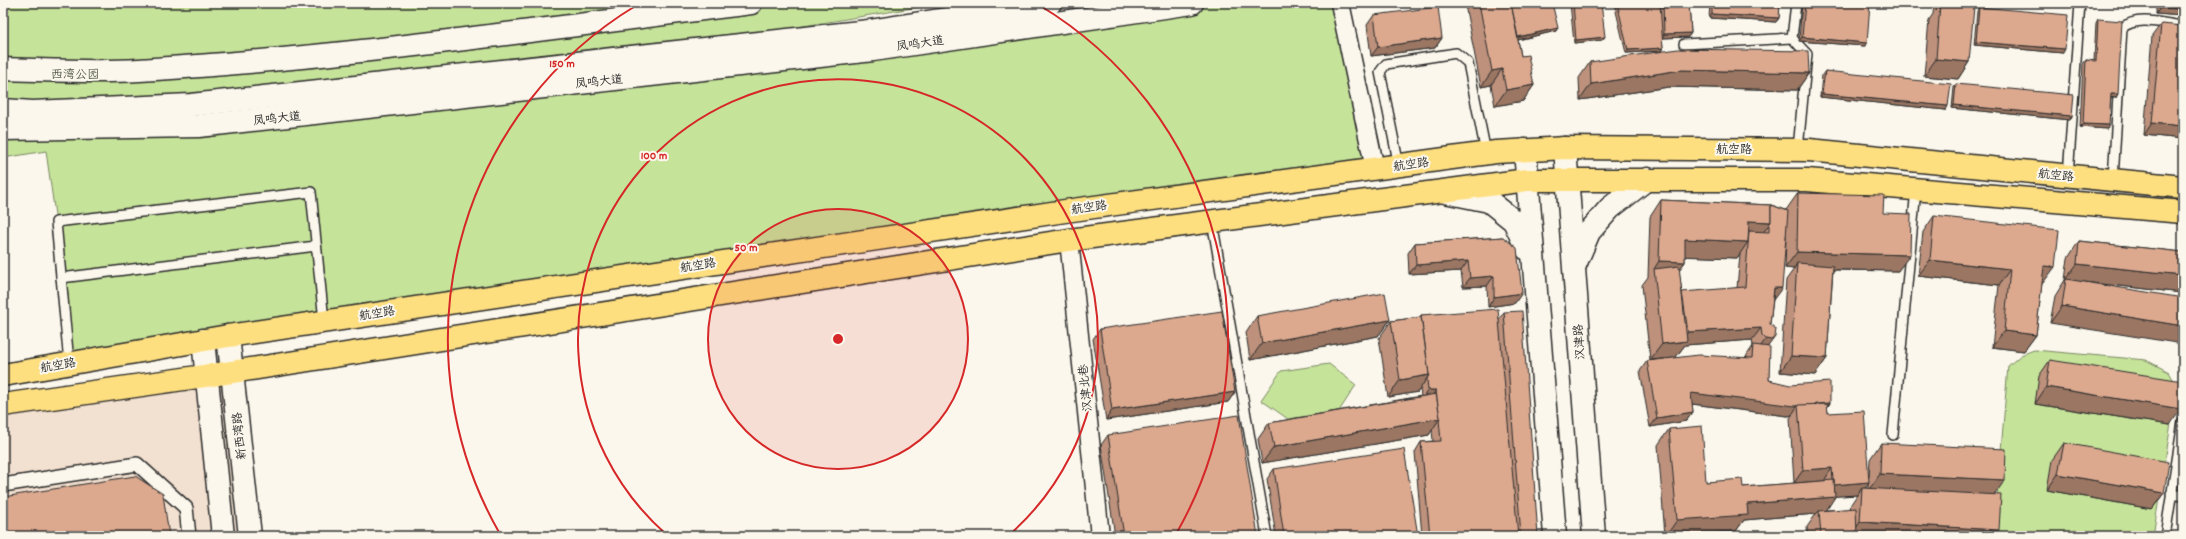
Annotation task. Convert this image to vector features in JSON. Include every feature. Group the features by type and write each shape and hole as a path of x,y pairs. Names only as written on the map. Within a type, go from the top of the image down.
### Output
{"main road":[{"path":"3,69 137,71 279,59 402,46 751,3"},
{"name":"凤鸣大道","path":"3,110 32,112 191,105 869,32 1050,3"},
{"name":"凤鸣大道","path":"3,129 199,126 873,50 1192,3"},
{"name":"航空路","path":"3,375 203,340 324,321 1058,212 1486,153 1565,148 1798,150 2183,188"},
{"name":"汉津路","path":"1565,148 1594,536"},
{"path":"1525,150 1555,536"},
{"path":"3,405 207,376 1069,240 1527,180 1567,178 1807,180 2183,212"},
{"path":"1574,268 1589,232 1610,208 1647,179"},
{"path":"1442,191 1489,201 1514,221 1534,263"},
{"name":"新西湾路","path":"228,336 250,536"},
{"path":"203,340 223,536"}],"street":[{"path":"1340,3 1375,169"},
{"name":"汉津北巷","path":"1069,240 1100,536"},
{"path":"3,485 137,464 186,508 189,536"}],"lane":[{"path":"1796,3 1792,38 1807,54 1798,150"},
{"path":"2068,176 2080,3"},
{"path":"2112,180 2122,28 2128,23 2138,21 2183,26"},
{"path":"1684,44 1792,38"},
{"path":"1399,166 1380,72 1386,64 1456,53 1468,63 1486,153"},
{"path":"1893,435 1916,189"},
{"path":"69,363 56,222 311,192 324,321"},
{"path":"1212,222 1267,536"},
{"path":"62,278 316,246"},
{"path":"2165,536 2183,422"},
{"path":"2171,494 2183,496"}],"shaded area":[{"path":"232,372 250,536 3,536 3,405"}],"green space":[{"name":"西湾公园","path":"3,3 943,3 211,124 1192,3 1340,3 1375,169 69,363 56,222 46,151 3,158"},
{"path":"2034,350 2146,360 2169,372 2177,386 2153,536 1994,536 2008,366 2021,355"},
{"path":"1329,364 1356,385 1339,411 1288,419 1261,400 1281,371"}],"building":[{"path":"1479,3 1511,3 1521,56 1528,55 1534,85 1506,90 1502,69 1492,71"},
{"path":"1511,3 1552,3 1558,28 1518,37"},
{"path":"1573,3 1601,3 1605,37 1576,40"},
{"path":"1617,3 1660,3 1663,48 1628,50"},
{"path":"1663,3 1689,3 1691,33 1664,34"},
{"path":"1712,3 1780,3 1779,18 1712,14"},
{"path":"1805,3 1870,3 1867,43 1802,37"},
{"path":"1936,3 1961,3 1961,6 1940,4 1936,11"},
{"path":"2161,3 2183,3 2183,9 2160,8"},
{"path":"1940,4 1974,7 1969,62 1936,59"},
{"path":"1438,7 1442,38 1378,47 1374,15"},
{"path":"1979,7 2068,15 2065,49 1976,42"},
{"path":"2098,19 2122,21 2118,94 2111,94 2109,125 2083,124 2086,60 2096,61"},
{"path":"2161,24 2183,26 2183,126 2152,123"},
{"path":"1678,49 1808,51 1809,73 1681,70 1591,84 1590,62"},
{"path":"1825,71 1951,84 1948,106 1822,94"},
{"path":"1956,84 2074,95 2072,116 1954,105"},
{"path":"1798,193 1884,195 1883,213 1911,214 1910,255 1797,252"},
{"path":"1661,200 1771,205 1771,222 1749,221 1748,242 1685,239 1685,262 1659,261"},
{"path":"1771,205 1788,211 1782,288 1774,288 1770,324 1776,329 1775,337 1771,340 1766,339 1762,335 1761,328 1688,332 1682,292 1745,287 1749,231 1769,232 1769,224 1771,222"},
{"path":"1934,216 2059,230 2055,267 2044,266 2036,335 2004,331 2010,269 1930,260"},
{"path":"1503,237 1517,248 1522,293 1494,297 1494,276 1470,278 1468,261 1416,265 1415,243"},
{"path":"2079,241 2183,252 2183,275 2077,264"},
{"path":"1797,263 1833,266 1827,358 1791,356"},
{"path":"1679,266 1687,341 1662,344 1654,269"},
{"path":"2066,279 2183,298 2183,326 2062,306"},
{"path":"1385,293 1390,320 1262,343 1257,316"},
{"path":"1498,309 1518,536 1430,536 1421,442 1441,441 1440,418 1436,390 1428,390 1427,379 1429,375 1421,315"},
{"path":"1222,311 1235,392 1112,410 1100,329"},
{"path":"1522,311 1538,536 1521,536 1504,312"},
{"path":"1421,317 1429,375 1400,380 1391,321"},
{"path":"1753,345 1770,347 1769,380 1790,385 1830,382 1830,403 1795,406 1691,393 1693,412 1657,418 1647,361 1699,355 1752,358"},
{"path":"2050,360 2183,381 2181,409 2046,387"},
{"path":"1436,394 1440,418 1274,447 1269,423"},
{"path":"1827,404 1828,413 1864,411 1869,482 1834,485 1832,468 1803,470 1798,405"},
{"path":"1239,415 1258,536 1124,536 1108,435"},
{"path":"1702,426 1706,482 1742,479 1743,487 1834,480 1835,497 1747,504 1748,515 1677,520 1669,429"},
{"path":"1881,443 2006,449 2005,480 1880,474"},
{"path":"2064,443 2169,462 2164,493 2058,474"},
{"path":"1404,449 1418,536 1284,536 1274,469"},
{"path":"135,476 163,494 169,536 3,536 3,497"},
{"path":"1862,488 2001,495 1999,530 1860,522"},
{"path":"1856,508 1857,536 1821,536 1819,511"}]}
